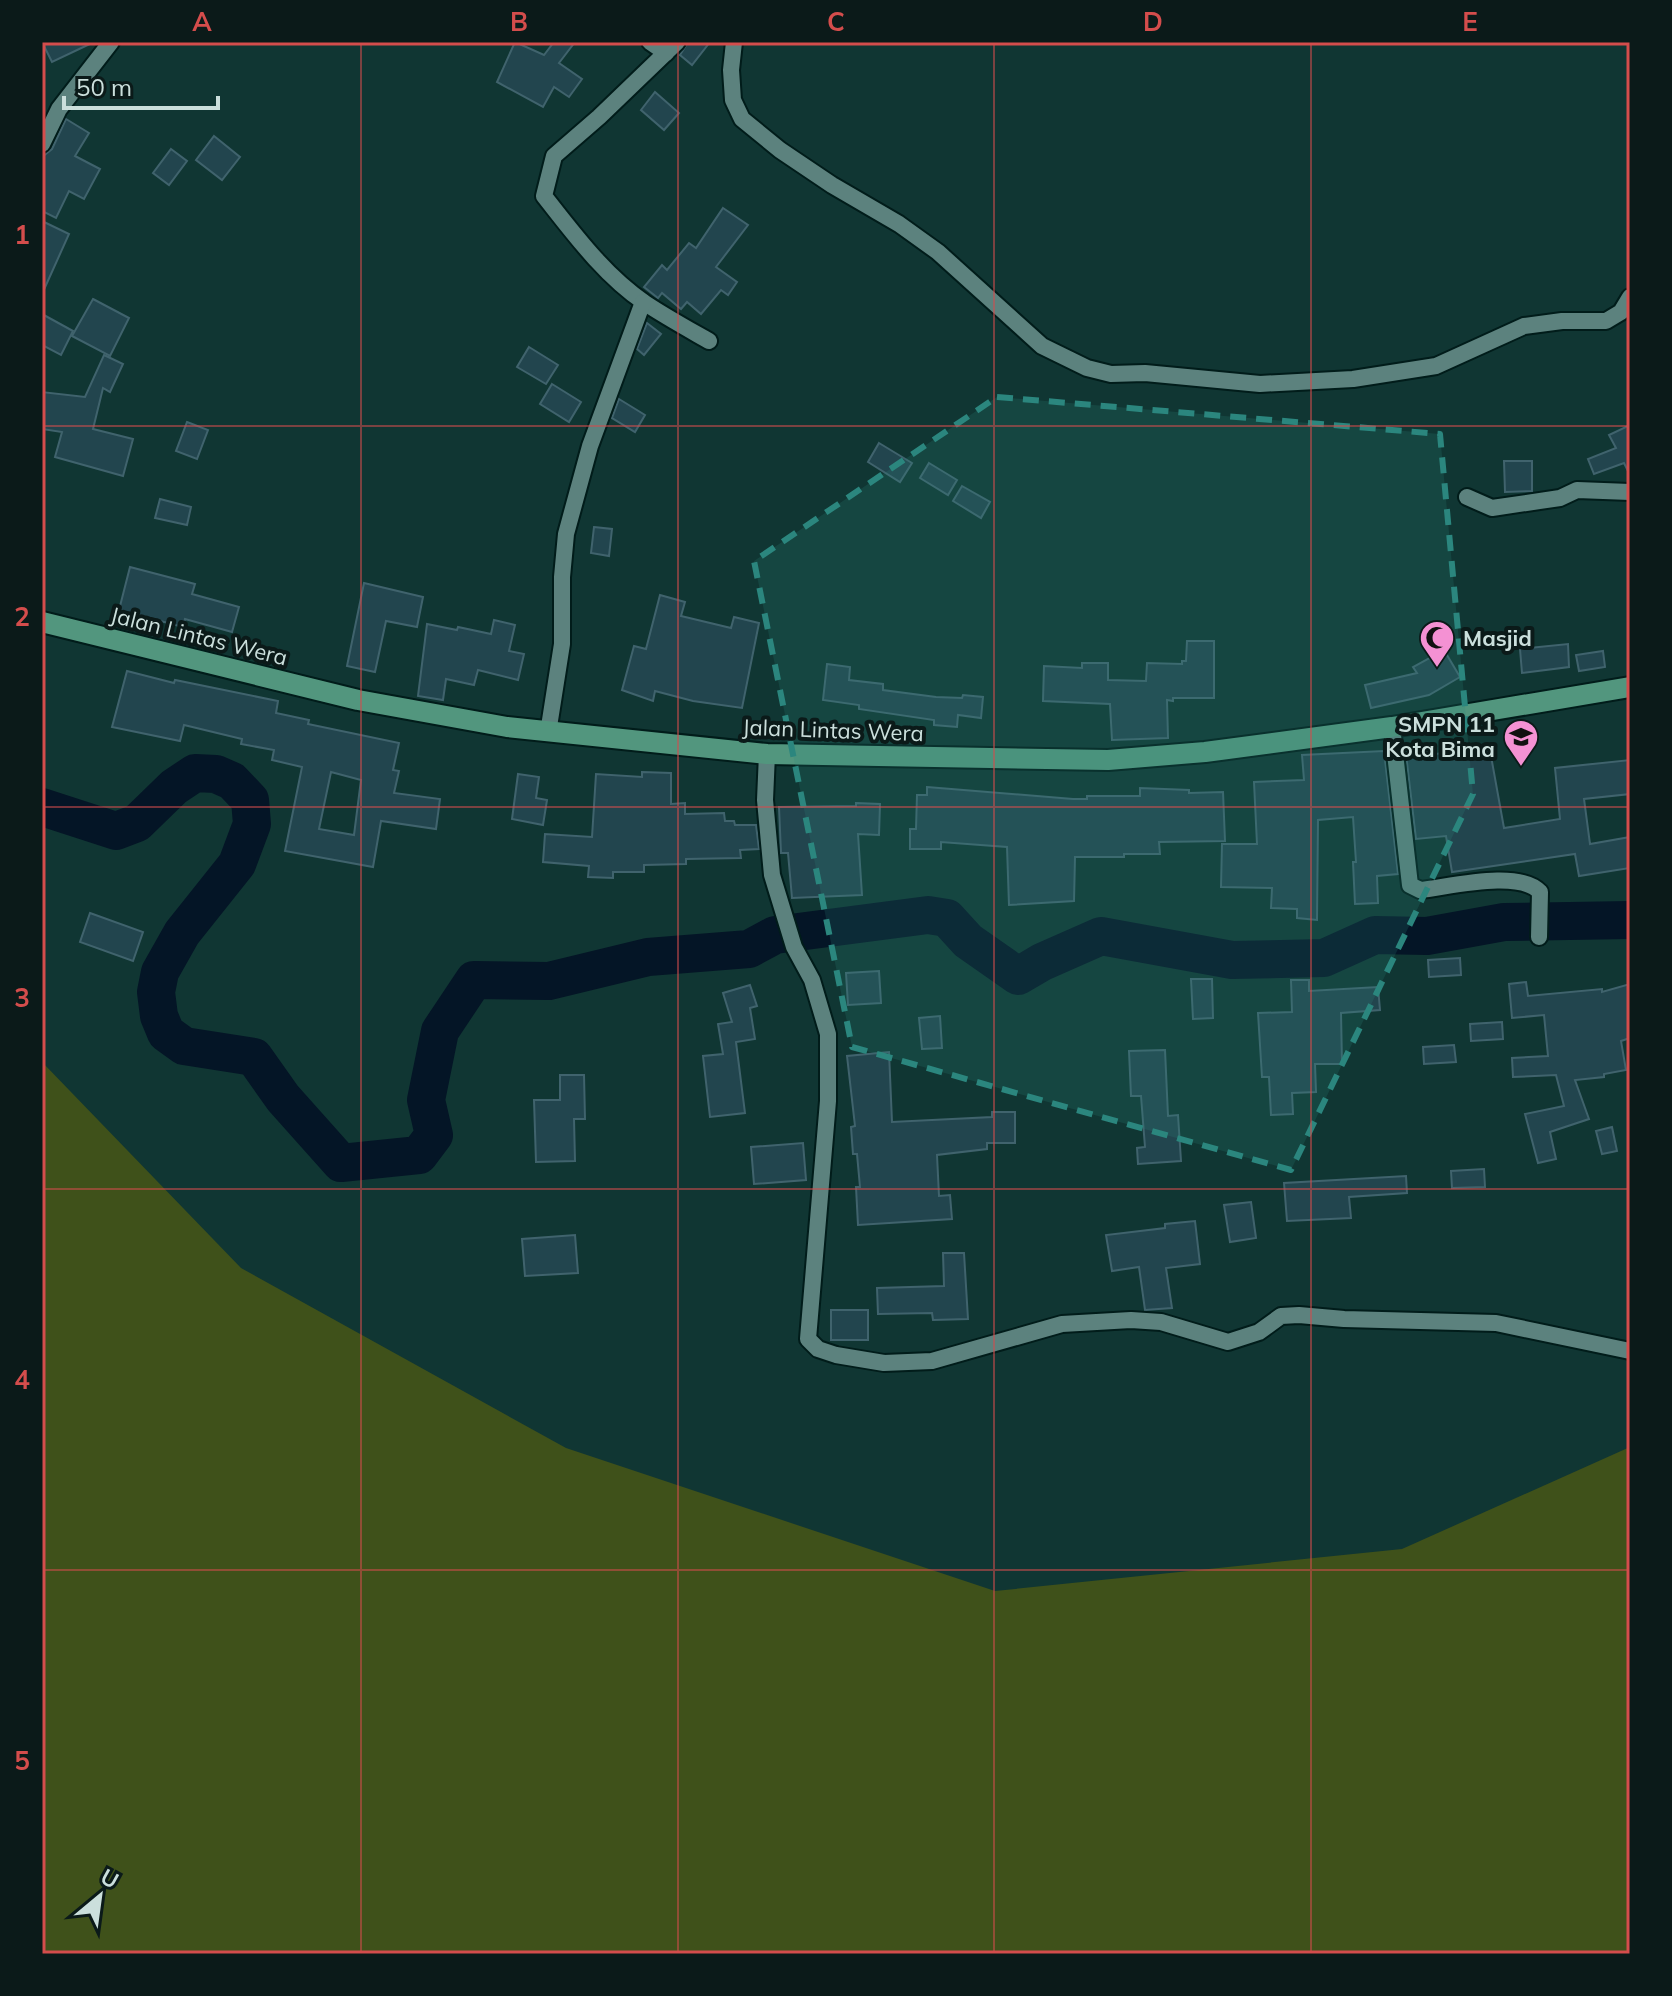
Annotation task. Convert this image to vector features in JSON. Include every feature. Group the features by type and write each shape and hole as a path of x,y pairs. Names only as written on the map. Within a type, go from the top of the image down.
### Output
{"main road":[{"name":"Jalan Lintas Wera","path":"42,622 358,700 548,733 767,754 1108,760 1205,752 1392,727 1630,687"}],"street":[{"path":"42,144 59,109 111,42"},
{"path":"650,42 671,48"},
{"path":"734,42 731,70 733,100 742,119 819,176 899,224 938,252 1042,346 1087,368 1111,374 1145,373 1260,384 1353,379 1436,366 1524,326 1562,321 1606,321 1616,317 1630,297"},
{"path":"671,48 554,156 544,196 590,255 643,302 709,341"},
{"path":"548,733 562,644 562,577 566,534 590,446 643,302"},
{"path":"1467,497 1492,508 1560,498 1577,490 1630,492"},
{"path":"1392,727 1410,885 1420,890 1505,880 1522,881 1540,892 1539,937"},
{"path":"767,754 765,800 772,875 794,947 812,980 828,1034 828,1101 808,1339 818,1349 884,1363 932,1361 1062,1324 1131,1320 1161,1322 1228,1342 1259,1332 1281,1316 1299,1315 1359,1320 1496,1323 1630,1351"}],"highlighted area":[{"path":"997,397 1440,434 1473,794 1291,1170 852,1047 754,561"}],"green space":[{"path":"42,1062 241,1268 566,1448 995,1591 1402,1549 1630,1447 1630,1954 42,1954"}],"building":[{"path":"42,42 94,42 52,62"},
{"path":"515,42 544,55 554,42 575,42 559,63 582,79 569,97 554,87 543,107 497,82"},
{"path":"688,42 710,42 692,65 680,55"},
{"path":"655,92 679,113 664,130 641,110"},
{"path":"66,119 89,133 75,156 100,169 84,199 69,191 56,218 42,211 42,157 52,149"},
{"path":"214,136 240,157 222,180 196,160"},
{"path":"171,149 187,161 169,185 153,173"},
{"path":"723,208 748,225 716,267 737,282 728,295 721,290 701,314 687,302 681,309 662,293 658,298 644,287 662,265 667,270 689,243 696,248"},
{"path":"42,221 69,234 42,294"},
{"path":"93,299 129,318 110,356 72,336"},
{"path":"42,314 73,331 61,355 42,345"},
{"path":"647,323 661,334 644,355 637,349"},
{"path":"529,347 558,365 546,384 517,367"},
{"path":"104,355 123,364 110,392 103,388 93,429 133,439 123,476 55,457 62,432 42,429 42,392 85,397"},
{"path":"552,384 581,402 569,422 540,404"},
{"path":"619,399 645,415 635,432 612,418"},
{"path":"187,422 208,430 197,459 176,451"},
{"path":"1630,425 1630,475 1624,463 1594,474 1588,459 1616,448 1609,435"},
{"path":"879,443 912,463 900,482 868,462"},
{"path":"1504,461 1532,461 1532,491 1505,492"},
{"path":"929,463 957,480 948,495 920,478"},
{"path":"962,486 990,502 981,518 953,501"},
{"path":"160,499 191,507 187,525 155,518"},
{"path":"594,527 612,529 609,556 591,553"},
{"path":"130,567 195,584 192,594 239,607 232,632 185,619 183,627 119,610"},
{"path":"364,583 423,597 417,627 386,621 375,672 347,666"},
{"path":"660,595 685,602 681,616 731,628 734,617 759,623 742,708 693,701 655,691 653,701 622,690 634,646 646,649"},
{"path":"494,620 515,625 509,651 524,654 518,680 478,670 474,685 446,679 443,700 418,696 427,624 491,634"},
{"path":"1187,641 1214,641 1214,698 1167,700 1168,738 1112,740 1110,704 1043,701 1044,666 1082,668 1082,663 1108,663 1108,680 1146,681 1147,663 1182,664 1186,661"},
{"path":"1568,644 1569,667 1522,673 1520,649"},
{"path":"1444,650 1460,677 1429,695 1371,708 1365,685 1417,673 1413,667"},
{"path":"1603,651 1605,667 1579,671 1576,655"},
{"path":"827,664 850,667 849,680 883,684 883,690 936,697 983,697 981,718 958,715 957,727 934,725 934,720 859,709 859,705 823,700"},
{"path":"127,671 174,683 175,680 278,701 276,713 309,720 308,724 399,743 393,770 399,771 394,793 440,799 436,829 381,821 373,867 285,851 302,767 272,760 274,750 241,744 242,739 184,725 180,741 112,727","holes":["331,772 361,780 354,835 319,829"]},
{"path":"1489,745 1504,828 1560,819 1555,768 1630,760 1630,794 1584,799 1590,844 1630,837 1630,868 1579,876 1575,854 1452,872 1446,836 1416,839 1406,754 1436,750 1436,754"},
{"path":"1384,751 1398,874 1377,876 1378,903 1355,904 1353,817 1318,820 1317,920 1297,918 1297,909 1271,908 1272,888 1221,887 1222,844 1257,844 1254,782 1304,780 1302,755"},
{"path":"642,772 671,773 671,804 685,803 685,814 724,813 725,821 734,821 735,825 756,825 759,849 740,850 741,858 686,859 686,864 644,865 644,872 613,872 613,878 588,877 589,866 543,862 545,834 592,837 596,774 642,777"},
{"path":"518,774 539,777 536,798 547,800 543,825 512,819"},
{"path":"927,787 1073,799 1140,796 1140,788 1189,790 1189,793 1223,792 1225,841 1159,842 1160,854 1075,857 1074,901 1009,905 1007,847 941,842 941,849 910,849 910,829 916,829 917,795 927,795"},
{"path":"856,803 880,804 879,835 858,834 862,895 792,898 788,853 781,853 779,807 856,806"},
{"path":"90,913 143,932 133,961 80,942"},
{"path":"1460,958 1461,975 1429,977 1428,960"},
{"path":"879,971 881,1003 848,1005 846,973"},
{"path":"1191,979 1212,979 1213,1018 1193,1019"},
{"path":"1291,980 1309,980 1309,991 1378,987 1380,1010 1341,1013 1342,1064 1315,1064 1316,1092 1292,1093 1293,1114 1271,1115 1269,1077 1262,1077 1258,1013 1292,1012"},
{"path":"1526,982 1528,996 1602,989 1602,992 1630,984 1630,1038 1621,1041 1626,1070 1604,1074 1604,1077 1575,1080 1589,1119 1550,1132 1556,1159 1538,1163 1525,1114 1564,1106 1556,1075 1513,1077 1512,1058 1548,1056 1544,1015 1512,1018 1509,984"},
{"path":"750,985 757,1006 750,1008 755,1039 736,1042 745,1113 710,1117 703,1056 723,1054 718,1024 732,1022 723,993"},
{"path":"940,1016 942,1048 922,1049 919,1018"},
{"path":"1502,1022 1503,1039 1471,1041 1470,1024"},
{"path":"1454,1045 1456,1062 1424,1064 1423,1047"},
{"path":"1165,1050 1168,1116 1178,1115 1181,1161 1138,1164 1137,1148 1145,1147 1141,1096 1131,1096 1129,1051"},
{"path":"889,1052 892,1122 992,1117 992,1112 1015,1112 1015,1143 987,1143 987,1149 937,1155 939,1196 950,1195 952,1219 858,1225 856,1187 860,1187 857,1154 853,1154 851,1127 855,1126 847,1056"},
{"path":"560,1075 584,1075 585,1119 574,1119 575,1161 536,1162 534,1100 560,1100"},
{"path":"1612,1127 1617,1151 1602,1154 1596,1131"},
{"path":"803,1143 806,1180 754,1184 751,1147"},
{"path":"1484,1169 1485,1187 1452,1188 1451,1171"},
{"path":"1406,1176 1407,1193 1349,1197 1351,1218 1287,1221 1284,1183"},
{"path":"1251,1202 1256,1238 1230,1242 1224,1205"},
{"path":"1195,1221 1200,1264 1166,1268 1172,1308 1145,1310 1139,1267 1112,1271 1106,1235"},
{"path":"575,1235 578,1273 525,1276 522,1239"},
{"path":"943,1253 964,1253 968,1319 933,1320 932,1313 878,1314 877,1288 944,1286"},
{"path":"831,1310 868,1310 868,1340 831,1340"}],"waterway":[{"path":"42,807 116,831 137,823 174,787 195,773 216,774 232,781 250,800 252,824 237,864 182,933 160,972 156,992 159,1016 166,1033 184,1046 254,1057 283,1098 341,1163 419,1155 434,1135 426,1100 440,1031 474,980 549,981 648,957 749,949 775,935 928,915 947,918 968,941 1018,976 1101,936 1232,960 1324,958 1375,935 1427,936 1504,922 1630,920"}],"place":[{"name":"Masjid","path":"1437,669"},
{"name":"SMPN 11 Kota Bima","path":"1521,768"}]}
